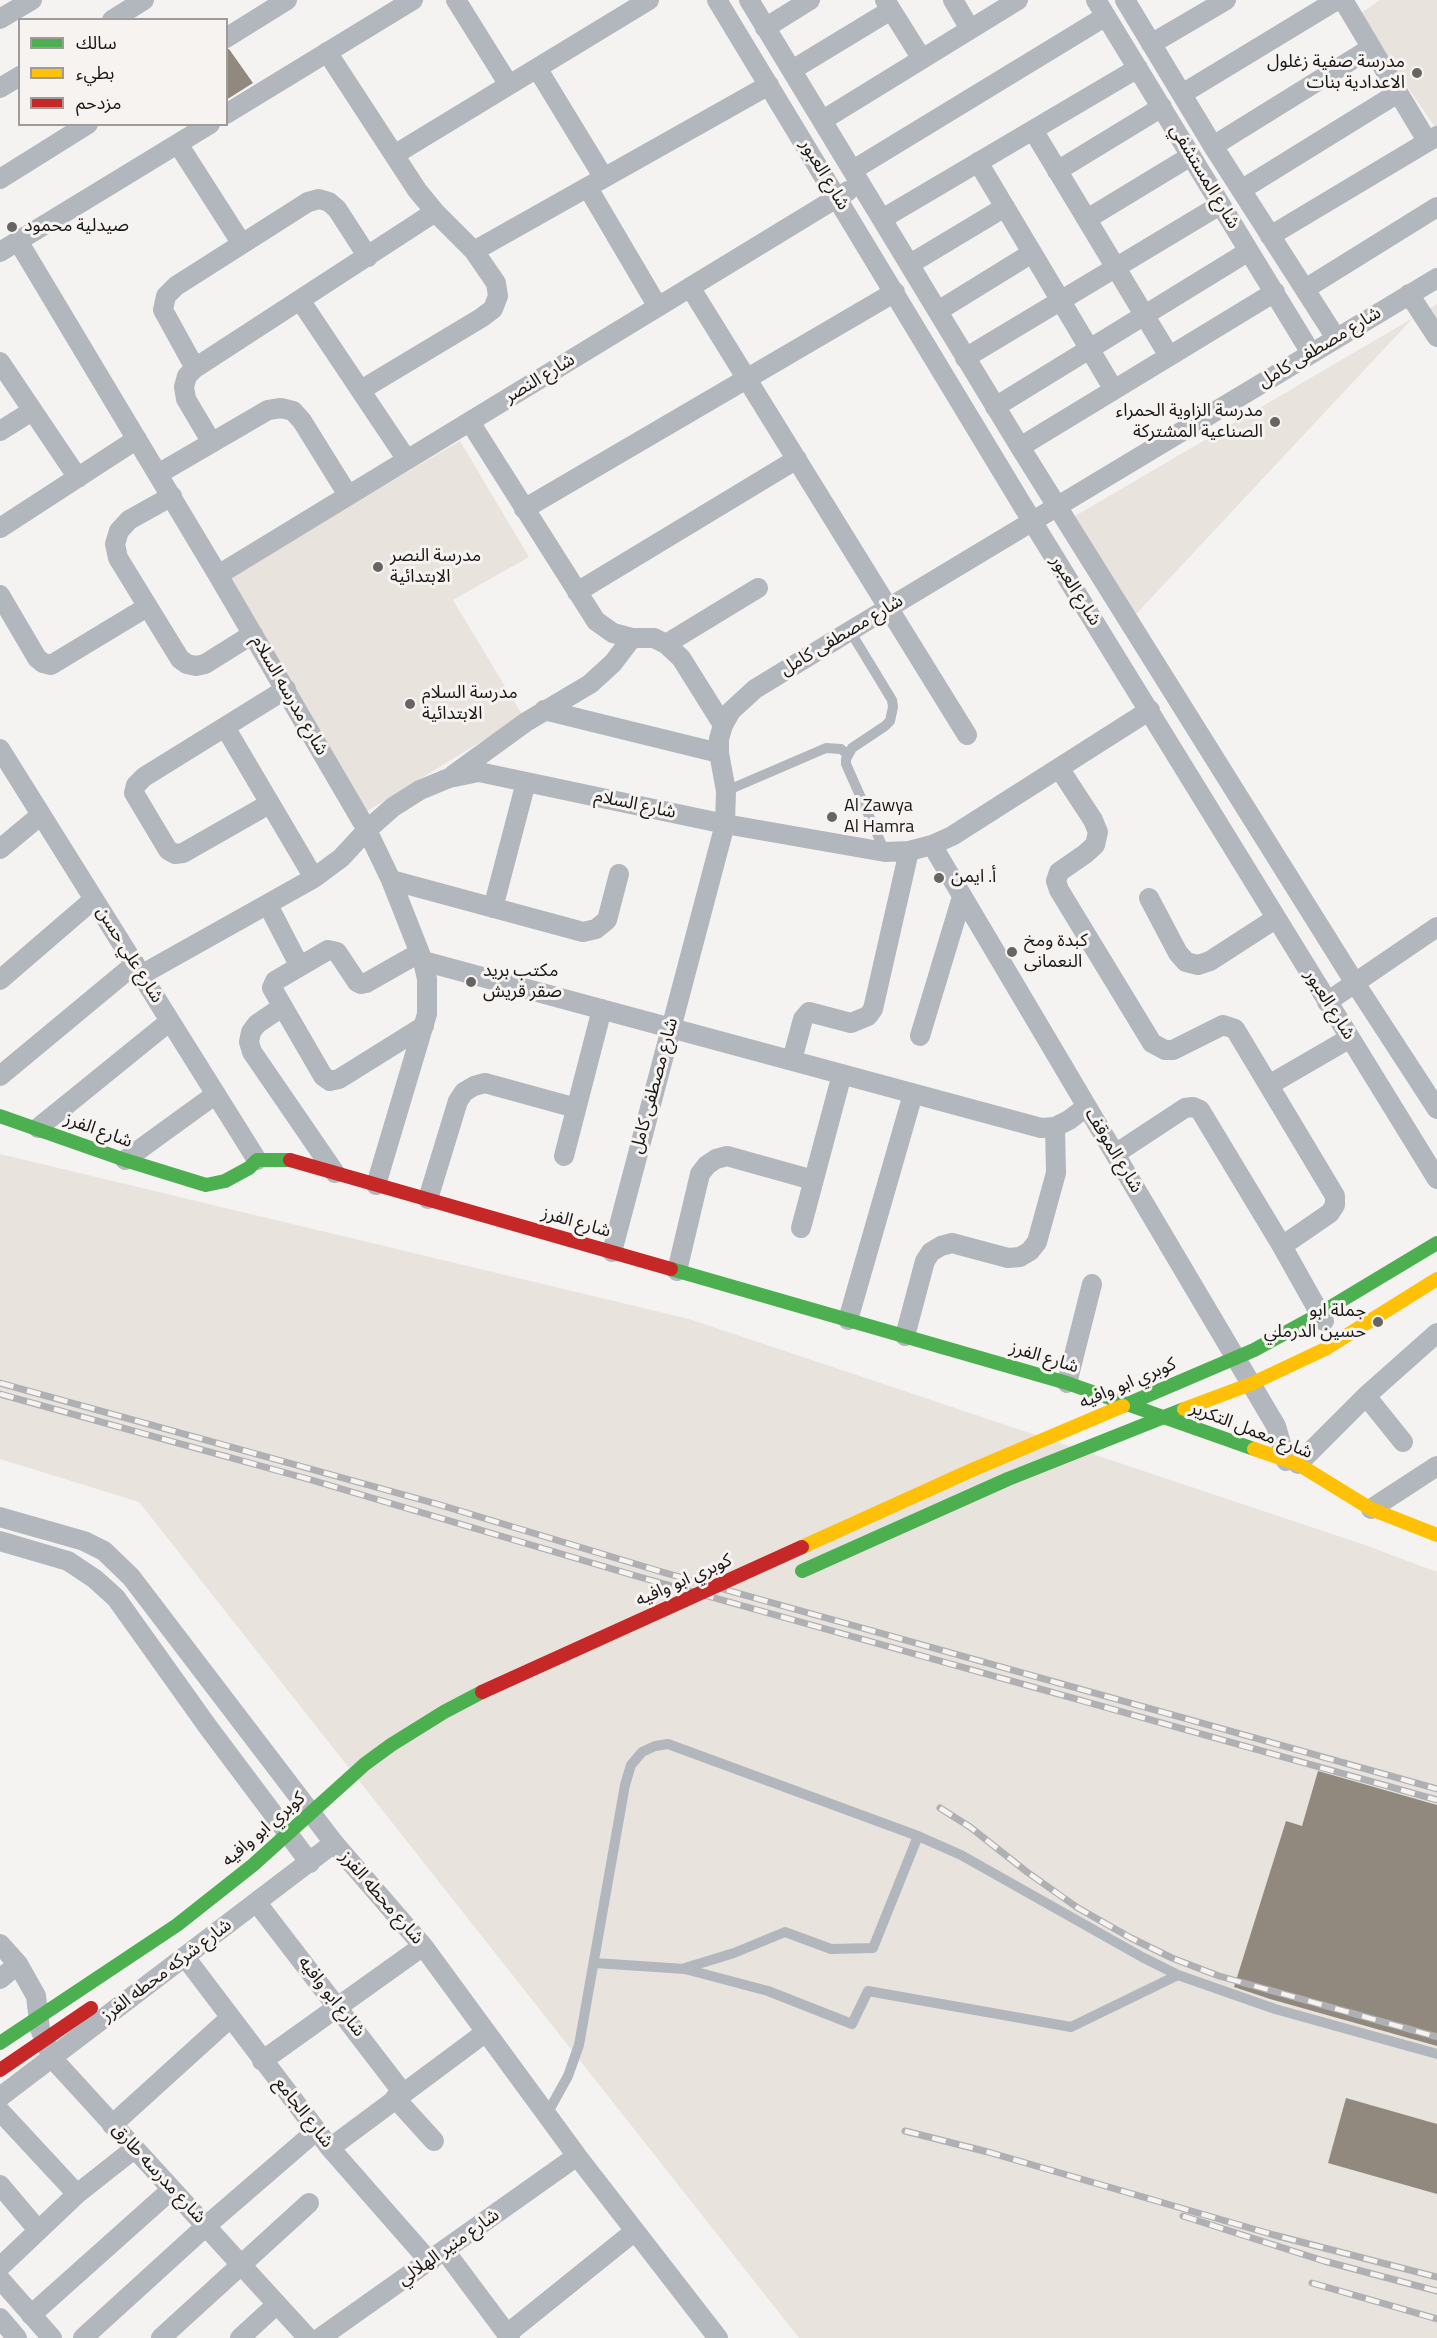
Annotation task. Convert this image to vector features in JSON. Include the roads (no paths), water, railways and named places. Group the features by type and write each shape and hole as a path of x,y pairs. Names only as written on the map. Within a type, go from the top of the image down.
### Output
{"main road":[{"name":"شارع الفرز","path":"0,1116 125,1160 206,1185 225,1181 249,1168 257,1160 288,1159 1067,1383 1148,1412"},
{"name":"كوبري ابو وافيه","path":"0,2043 177,1925 253,1865 365,1764 391,1744 444,1712 471,1697 972,1470 1254,1350 1309,1320 1437,1243"},
{"path":"792,1575 1008,1479 1125,1431 1251,1384 1325,1349 1437,1279"},
{"name":"شارع معمل التكرير","path":"1148,1412 1292,1463 1371,1509 1437,1535"},
{"path":"123,1986 215,1923 296,1860 336,1818"},
{"path":"0,2070 104,1999"}],"street":[{"path":"0,20 32,0"},
{"path":"115,18 144,0"},
{"path":"228,37 287,0"},
{"path":"228,113 413,0"},
{"path":"456,0 509,85"},
{"path":"394,154 649,0"},
{"name":"شارع العبور","path":"717,0 1275,919 1437,1179"},
{"name":"شارع العبور","path":"749,0 995,407 1355,983 1437,1109"},
{"path":"765,28 810,0"},
{"path":"953,0 970,29"},
{"path":"823,120 1018,0"},
{"name":"شارع المستشفي","path":"1125,0 1212,146 1336,338"},
{"path":"1151,44 1226,0"},
{"path":"1182,94 1337,0"},
{"path":"1270,236 1432,139 1398,93 1343,0"},
{"path":"792,70 888,5 922,59"},
{"name":"شارع المستشفي","path":"1101,8 1311,353"},
{"name":"شارع النصر","path":"219,575 838,197 857,177 1101,8"},
{"path":"1212,146 1371,48"},
{"path":"327,52 417,190 435,212 474,251 496,283 498,296 493,309 361,390"},
{"path":"537,68 658,307"},
{"path":"882,219 1138,68"},
{"path":"0,88 18,77"},
{"path":"474,251 769,86"},
{"path":"1241,190 1398,93"},
{"path":"1057,171 1162,107"},
{"path":"0,179 85,126"},
{"path":"0,252 207,126"},
{"path":"1033,130 1169,356"},
{"path":"178,144 242,244"},
{"path":"1087,219 1191,156"},
{"path":"978,162 1114,390"},
{"path":"195,368 163,310 166,296 176,286 308,202 319,199 329,202 337,209 368,257"},
{"path":"965,358 1220,205"},
{"path":"910,264 1005,207"},
{"path":"1305,289 1437,207"},
{"path":"212,443 186,399 184,387 187,376 195,368 435,212"},
{"name":"شارع مدرسه السلام","path":"18,242 219,575 367,830 391,880 421,957 428,979 429,996 424,1026 376,1185"},
{"path":"995,407 1249,251"},
{"path":"938,310 1032,253"},
{"name":"شارع مصطفى كامل","path":"612,1252 725,824 726,791 719,753 719,739 723,725 731,711 755,689 888,607 1437,278"},
{"path":"690,287 967,735"},
{"path":"525,509 895,292"},
{"path":"1020,447 1275,292"},
{"path":"1409,294 1437,337"},
{"path":"300,300 407,460"},
{"path":"0,362 78,478"},
{"path":"158,474 268,410 281,408 293,411 302,421 348,495"},
{"path":"0,431 32,411"},
{"path":"470,422 596,621 613,633 632,638 654,638 666,644 681,657 723,725"},
{"path":"0,528 137,440"},
{"path":"577,592 797,459"},
{"path":"172,496 129,520 120,531 115,544 117,558 180,659 187,664 196,666 205,664 253,634"},
{"path":"666,644 758,588"},
{"path":"0,595 37,658 51,665 147,607"},
{"path":"449,778 544,710 590,684 613,663 632,638"},
{"path":"269,804 183,853 176,854 168,850 134,793 136,785 144,777 286,689"},
{"path":"544,710 719,753"},
{"name":"شارع السلام","path":"0,1076 138,970 268,905 314,878 341,858 393,807 420,790 449,778 479,772 725,824 885,852 909,851 932,845 952,836 1149,710"},
{"path":"225,727 314,878"},
{"name":"شارع علي حسن","path":"0,751 257,1160"},
{"path":"1059,768 1093,820 1098,832 1095,845 1059,872 1056,881 1059,890 1152,1043 1165,1050 1173,1050 1217,1027 1230,1026 1239,1034 1335,1196 1335,1205 1330,1213 1282,1246"},
{"path":"493,908 526,782"},
{"path":"0,849 41,815"},
{"name":"شارع الموقف","path":"932,845 1276,1426 1292,1463"},
{"path":"792,1060 803,1019 809,1012 851,1023 868,1016 873,1009 909,851"},
{"path":"391,880 583,932 596,929 607,920 619,874"},
{"path":"920,1036 962,897"},
{"path":"1149,898 1178,953 1186,962 1198,965 1210,961 1275,919"},
{"path":"0,980 94,899"},
{"path":"268,905 299,965"},
{"path":"1327,1002 1437,927"},
{"path":"424,1026 339,1079 330,1081 323,1076 282,1007 273,985 275,981 323,951 333,950 341,956 357,982 361,984 421,957 670,1028 1041,1128 1055,1127 1086,1107"},
{"path":"282,1007 257,1024 251,1032 249,1042 252,1052 335,1173"},
{"path":"564,1156 602,1009"},
{"path":"38,1128 170,1021"},
{"path":"1269,1085 1350,1038"},
{"path":"801,1228 842,1074"},
{"path":"428,1199 458,1101 464,1092 485,1083 576,1108"},
{"path":"125,1160 216,1094"},
{"path":"848,1320 913,1094"},
{"path":"1114,1154 1185,1108 1193,1107 1200,1110 1282,1246 1325,1324"},
{"path":"905,1336 925,1262 931,1252 952,1243 1008,1258 1020,1257 1030,1251 1037,1242 1056,1173 1055,1127"},
{"path":"677,1271 700,1174 707,1165 716,1159 728,1156 813,1180"},
{"path":"1067,1383 1092,1284"},
{"path":"1292,1463 1366,1396 1435,1340"},
{"path":"1366,1396 1403,1442"},
{"path":"1371,1509 1437,1466"},
{"name":"شارع محطه الفرز","path":"0,1517 84,1541 104,1551 131,1577 334,1843 423,1946 548,2114 577,2157 718,2338"},
{"name":"شارع محطه الفرز","path":"0,1541 68,1561 96,1579 116,1598 296,1860"},
{"path":"160,1659 181,1643"},
{"name":"شارع شركه محطه الفرز","path":"0,2097 257,1903 296,1860 334,1843"},
{"name":"شارع ابو وافيه","path":"257,1903 338,2006 399,2095 434,2141"},
{"path":"0,1944 18,1964 0,1979"},
{"path":"262,2061 423,1946"},
{"name":"شارع الجامع","path":"184,1957 330,2148 437,2257 508,2336"},
{"name":"شارع مدرسه طارق","path":"18,1964 36,1996 40,2030 52,2058 308,2338"},
{"path":"112,2125 230,2018"},
{"path":"330,2148 486,2032"},
{"path":"0,2111 76,2194"},
{"path":"83,2338 206,2226 316,2131"},
{"path":"0,2266 76,2194 134,2149"},
{"name":"شارع منير الهلالي","path":"320,2338 577,2157"},
{"path":"0,2185 38,2230"},
{"path":"31,2315 171,2190"},
{"path":"161,2338 309,2203"},
{"path":"508,2336 635,2231"},
{"path":"0,2279 52,2338"},
{"path":"240,2338 276,2305"},
{"path":"0,2318 17,2338"}],"lane":[{"path":"850,631 892,700 893,714 885,726 857,743 847,754 846,764 885,852"},
{"path":"726,791 826,748 841,749 847,754"},
{"path":"548,2114 568,2076 579,2045 625,1785 631,1765 642,1752 655,1746 668,1744 918,1836 961,1855 1142,1957 1178,1974 1275,2009 1437,2054"},
{"path":"685,1969 735,1953 785,1932 831,1949 873,1948 918,1836"},
{"path":"595,1963 685,1969 768,1991 852,2024 868,1991 1071,2027 1178,1974"}],"railway":[{"path":"0,1383 437,1504 662,1572 1437,1789"},
{"path":"0,1394 308,1479 636,1576 1437,1800"},
{"path":"940,1808 970,1827 1027,1872 1078,1908 1172,1958 1219,1976 1437,2037"},
{"path":"905,2131 988,2152 1274,2235 1437,2277"},
{"path":"1183,2216 1324,2261 1437,2291"},
{"path":"1312,2283 1437,2319"}],"place":[{"name":"مدرسة صفية زغلول الاعدادية بنات","path":"1417,73"},
{"name":"صيدلية محمود","path":"12,227"},
{"name":"مدرسة الزاوية الحمراء الصناعية المشتركة","path":"1275,422"},
{"name":"مدرسة النصر الابتدائية","path":"378,567"},
{"name":"مدرسة السلام الابتدائية","path":"410,704"},
{"name":"Al Zawya Al Hamra","path":"832,817"},
{"name":"أ. ايمن","path":"939,878"},
{"name":"كبدة ومخ النعمانى","path":"1012,952"},
{"name":"مكتب بريد صقر قريش","path":"471,982"},
{"name":"جملة ابو حسين الدرملي","path":"1378,1322"}]}
